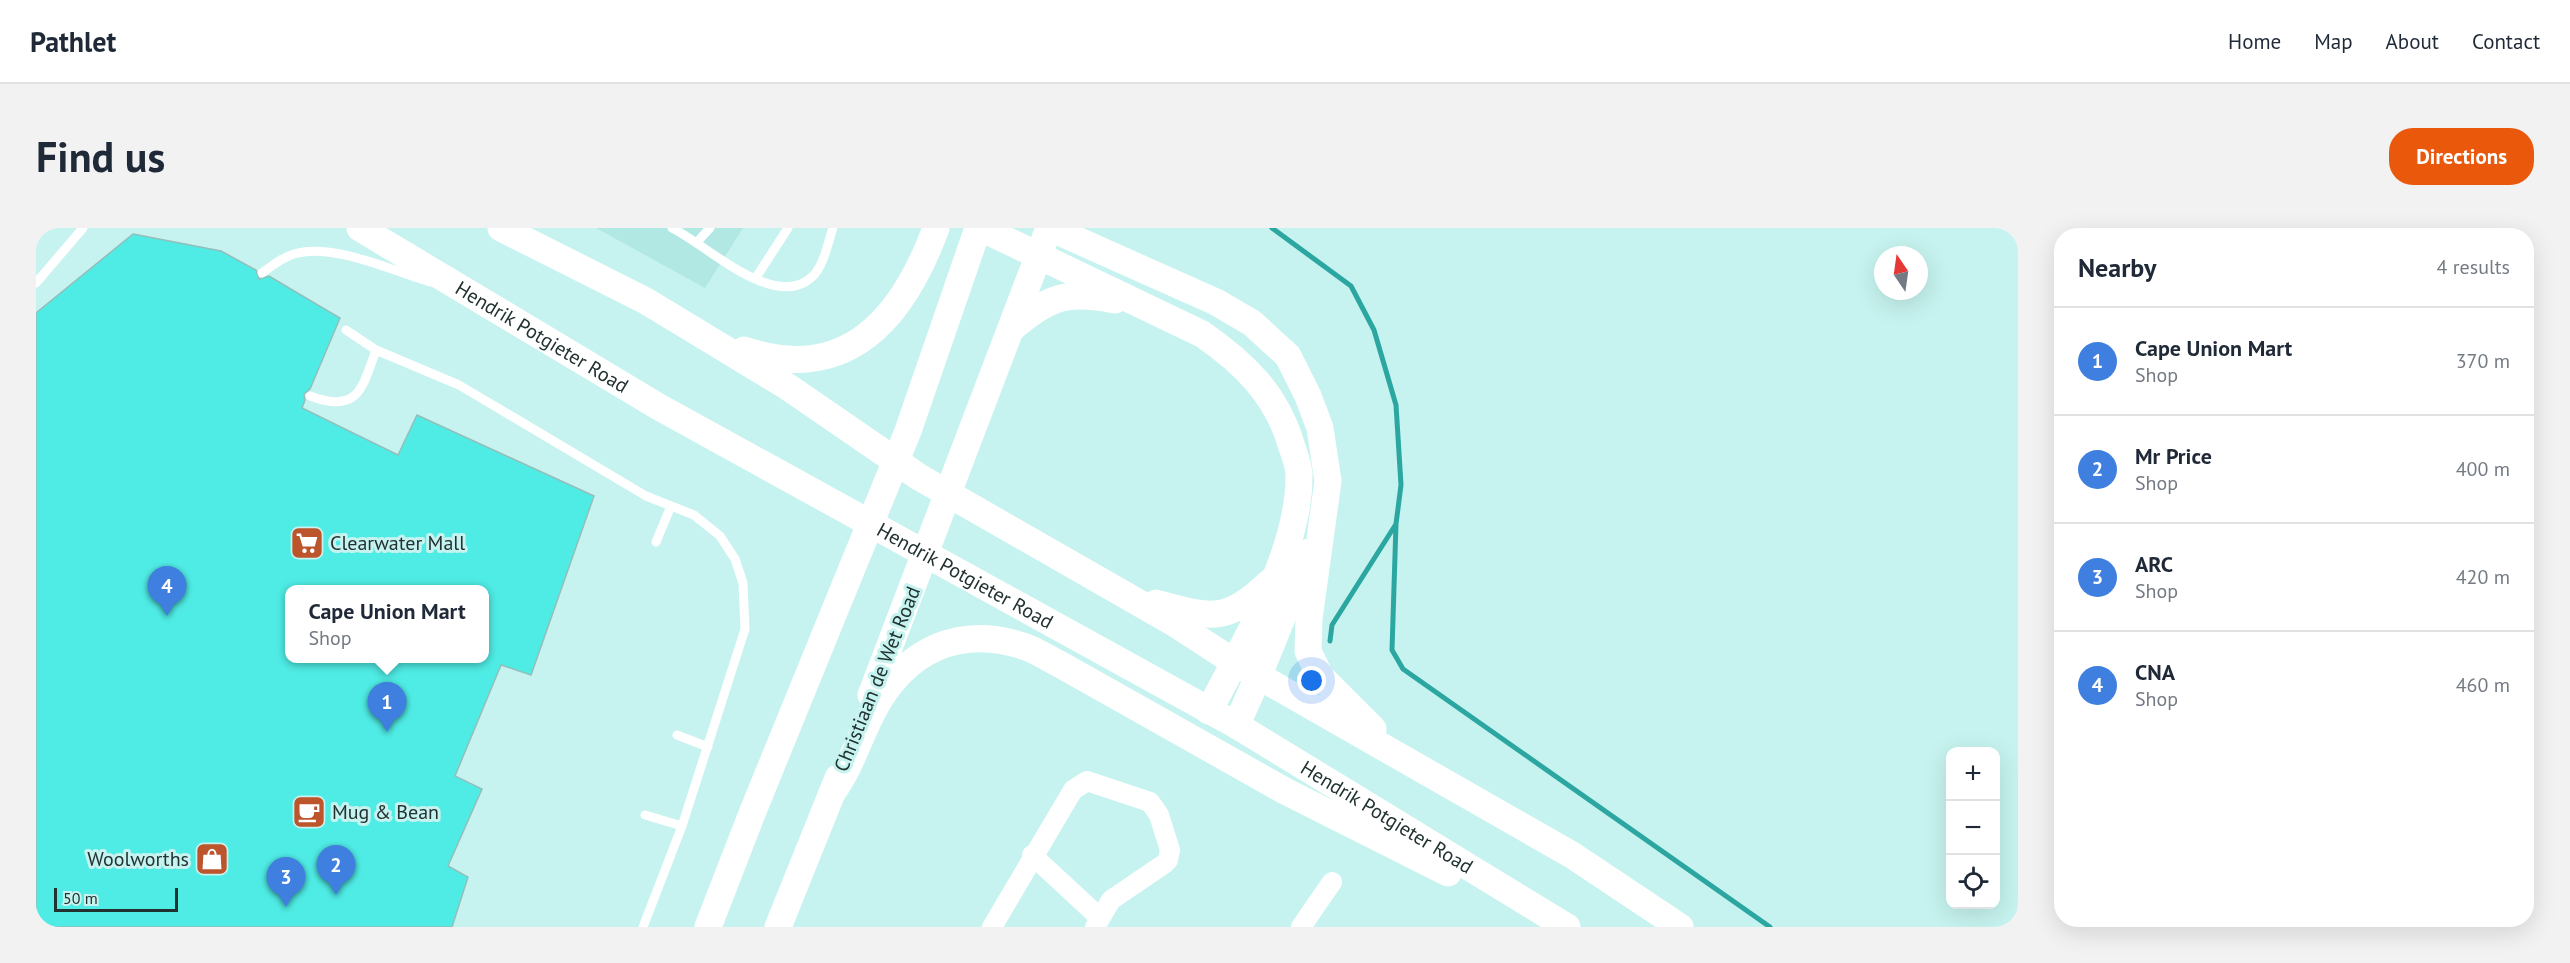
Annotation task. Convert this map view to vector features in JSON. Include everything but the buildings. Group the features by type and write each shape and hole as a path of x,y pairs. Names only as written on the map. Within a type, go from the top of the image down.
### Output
{"main road":[{"name":"Hendrik Potgieter Road","path":"360,228 659,407 1236,725 1567,927"},
{"path":"501,228 746,350 776,359 802,360 827,357 848,349 885,322 902,301 936,228"},
{"path":"708,927 858,549 908,431 979,228 1202,333 1235,357 1260,383 1278,410 1299,472 1297,508 1287,546 1261,613 1209,711"},
{"path":"1049,228 1121,262 1216,302 1252,323 1288,356 1308,396 1320,428 1328,481 1308,630 1311,661 1339,698 1409,762"},
{"name":"Christiaan de Wet Road","path":"778,927 917,579 1049,228"},
{"path":"1092,228 1121,262"},
{"path":"1010,330 1034,309 1054,299 1072,294 1093,296 1151,309"},
{"path":"646,301 788,387 919,477 1119,594 1174,623 1234,662 1572,855 1680,927"},
{"path":"1236,725 1260,676 1281,618 1324,520"},
{"path":"1119,594 1206,615 1228,613 1252,599 1273,579"},
{"path":"832,793 854,757 873,712 888,686 903,668 915,658 948,643 970,639 1001,640 1028,648 1046,657 1285,791 1560,927"}],"street":[{"path":"992,927 1032,855 1079,784 1096,782 1150,802 1159,815 1170,850 1168,860 1111,900 1097,922 1032,855"},
{"path":"1301,927 1332,882"}],"lane":[{"path":"36,284 83,228"},
{"path":"672,228 755,279 779,288 800,283 813,275 833,228"},
{"path":"696,242 710,228"},
{"path":"755,279 788,228"},
{"path":"262,273 282,258 297,253 318,251 339,254 475,297"},
{"path":"345,330 376,350 459,385 646,496 694,515 720,536 735,559 743,583 745,629 682,826 643,927"},
{"path":"310,396 327,403 338,404 348,401 362,387 376,350"},
{"path":"656,542 671,506"},
{"path":"677,735 708,747"},
{"path":"645,815 682,826"}],"shaded area":[{"path":"596,228 743,228 705,288"}],"waterway":[{"path":"1272,228 1351,286 1374,330 1396,405 1401,485 1396,524 1332,625 1330,641"},
{"path":"1396,524 1392,650 1403,669 1770,927"}],"place":[{"name":"Clearwater Mall","path":"307,543"},
{"name":"CNA","path":"167,616"},
{"name":"Cape Union Mart","path":"387,732"},
{"name":"Mug & Bean","path":"309,812"},
{"name":"Woolworths","path":"212,859"},
{"name":"Mr Price","path":"336,895"},
{"name":"ARC","path":"286,907"}]}
